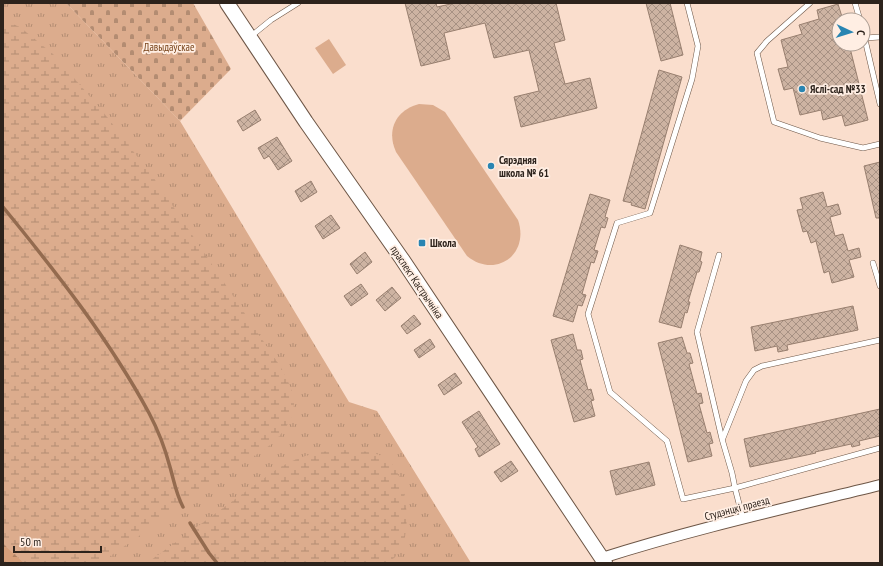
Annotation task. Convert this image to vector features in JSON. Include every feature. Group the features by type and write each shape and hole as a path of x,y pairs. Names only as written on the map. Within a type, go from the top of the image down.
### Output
{"main road":[{"name":"праспект Кастрычніка","path":"227,3 306,122 402,259 603,561"}],"street":[{"name":"Студэнцкі праезд","path":"603,561 628,550 880,484"}],"lane":[{"path":"250,37 271,20 298,3"},
{"path":"687,3 698,46 692,79 650,212 617,223 588,314 610,392 667,441 683,499 735,488 880,448"},
{"path":"810,3 767,41 757,53 774,122 820,138 863,148 880,144"},
{"path":"868,52 880,104"},
{"path":"719,255 697,332 722,439 732,472 743,519"},
{"path":"873,263 880,286"},
{"path":"722,439 746,381 754,370 762,366 880,340"}],"green space":[{"path":"3,3 66,3 180,121 349,402 377,411 471,563 3,563"},
{"name":"Давыдаўскае","path":"66,3 193,3 231,69 180,121"},
{"path":"3,20 20,27 53,54 108,118 158,184 280,366 291,388 293,397 294,406 292,415 282,433 273,443 99,563 24,563 3,543"},
{"path":"329,39 346,65 333,74 315,48"},
{"path":"419,104 433,105 445,112 518,220 520,233 519,244 515,253 508,260 499,264 488,265 467,256 396,152 392,136 395,122 404,111"},
{"path":"342,450 365,452 382,456 387,459 399,475 405,499 407,524 403,544 395,557 388,563 147,563 282,466 298,458 314,453"},
{"path":"3,544 24,563 3,563"}],"building":[{"path":"405,3 436,3 437,7 455,3 556,3 565,40 554,43 565,84 590,78 597,108 521,127 514,97 539,91 529,50 494,58 485,23 444,33 450,59 421,66"},
{"path":"646,3 670,3 683,55 661,61"},
{"name":"Яслі-сад №33","path":"838,4 840,12 831,12 831,52 851,52 868,120 845,126 842,115 823,120 821,110 800,115 793,88 784,90 778,69 788,67 781,40 802,34 799,25 819,19 817,10"},
{"path":"659,70 682,77 645,209 623,201"},
{"path":"255,110 261,120 243,131 237,121"},
{"path":"277,137 292,161 278,170 269,156 264,159 258,148"},
{"path":"880,162 880,218 876,218 864,166"},
{"path":"311,181 317,192 301,202 295,191"},
{"path":"823,192 827,207 838,204 841,214 830,217 835,236 843,234 848,251 859,248 861,257 849,260 854,277 832,283 829,271 824,273 816,241 811,243 807,231 803,232 797,210 803,209 800,198"},
{"path":"590,194 610,200 605,217 608,218 605,228 601,227 594,250 598,251 594,263 591,262 582,294 586,295 582,306 578,305 573,322 553,316"},
{"path":"331,215 340,228 323,239 315,226"},
{"path":"680,245 702,252 700,261 702,262 699,272 697,272 688,302 690,302 687,313 685,312 681,328 659,322"},
{"path":"365,252 372,262 357,274 350,264"},
{"path":"361,284 368,294 351,306 344,296"},
{"path":"392,287 401,298 385,311 376,300"},
{"path":"853,306 858,330 787,345 788,350 778,352 777,346 755,351 751,327"},
{"path":"414,315 421,324 407,334 401,326"},
{"path":"573,334 577,350 581,350 583,359 580,360 588,390 591,389 594,400 591,401 595,416 574,422 551,340"},
{"path":"682,337 687,353 690,353 693,363 689,364 697,394 701,393 703,403 699,404 707,433 710,432 713,443 709,444 712,456 688,462 658,343"},
{"path":"430,339 435,347 419,358 414,350"},
{"path":"455,373 462,383 444,395 438,385"},
{"path":"880,409 880,436 859,441 860,445 852,447 851,444 750,467 744,439"},
{"path":"479,411 500,444 479,457 475,449 478,447 462,422"},
{"path":"511,461 518,471 501,482 494,472"},
{"path":"649,462 655,485 616,495 610,471"}],"waterway":[{"path":"3,207 43,256 117,359 149,413 158,433 183,507"},
{"path":"190,523 217,563"}],"place":[{"name":"Яслі-сад №33","path":"802,89"},
{"name":"Сярэдняя школа № 61","path":"491,166"},
{"name":"Школа","path":"422,243"}]}
